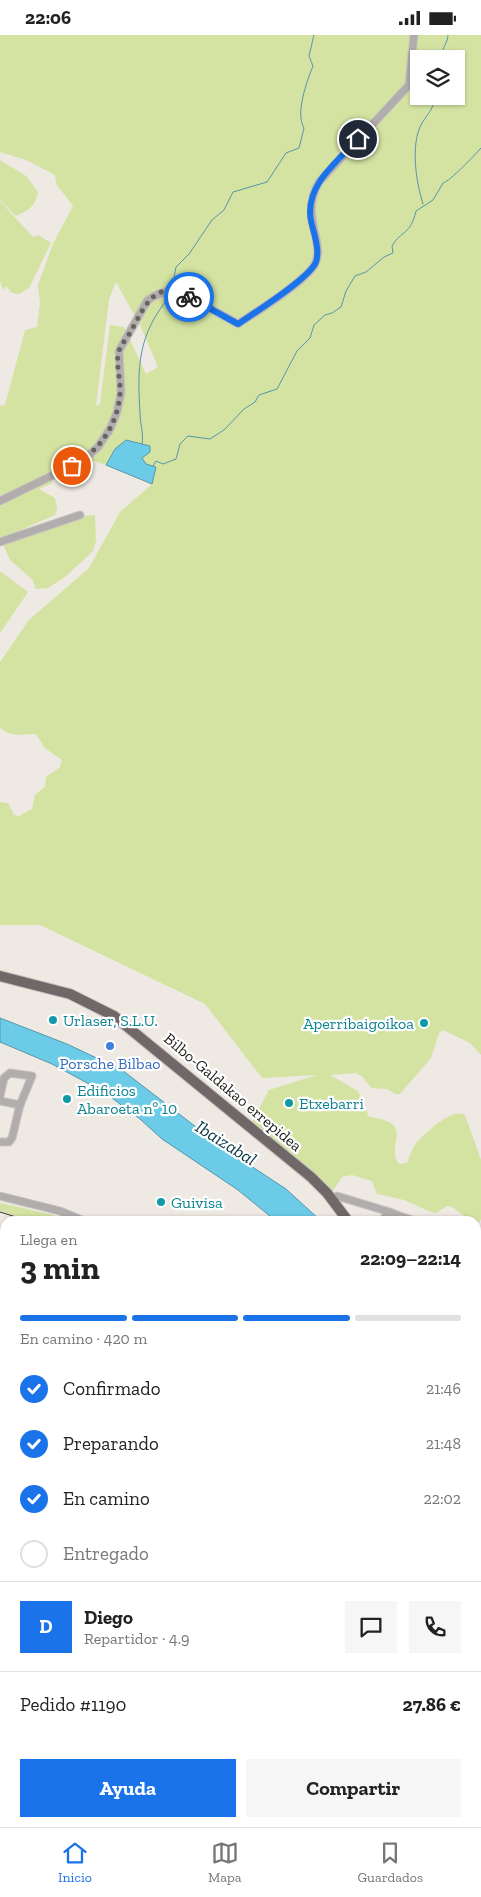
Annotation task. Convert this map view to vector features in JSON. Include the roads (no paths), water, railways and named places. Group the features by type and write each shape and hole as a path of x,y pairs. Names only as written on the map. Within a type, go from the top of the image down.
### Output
{"highway":[{"name":"Bilbo-Galdakao errepidea","path":"0,976 70,994 120,1020 312,1177 344,1216"},
{"name":"Bilbo-Galdakao errepidea","path":"0,982 68,1000 117,1025 308,1181 337,1216"}],"street":[{"path":"0,501 76,464 98,447 110,429 117,412 120,393 119,351 147,301 152,297 163,292 183,293 238,324 311,270 317,255 310,215 314,190 319,182 409,85 414,35"},
{"path":"0,542 80,515"},
{"path":"0,1096 7,1075 14,1072 32,1076 20,1105 12,1138 9,1143 0,1141"},
{"path":"0,1101 20,1105"},
{"path":"0,1196 60,1211 72,1216"},
{"path":"337,1196 395,1216"}],"water":[{"path":"126,440 150,446 150,452 142,458 146,464 156,467 152,484 106,465 115,449"},
{"path":"0,1018 67,1044 122,1070 222,1147 286,1189 316,1216 270,1216 238,1190 162,1139 140,1119 104,1092 52,1064 0,1042"}],"waterway":[{"path":"173,283 176,267 189,254 212,220 224,210 233,192 267,182 286,153 299,148 304,128 301,106 313,66 309,56 314,35"},
{"path":"443,50 448,35"},
{"path":"423,204 416,174 416,141 422,123 433,105"},
{"path":"153,466 156,461 163,464 176,459 180,444 188,436 210,439 224,430 244,409 255,402 259,395 277,389 297,351 310,338 314,325 325,315 341,307 346,291 355,276 366,272 384,257 393,253 392,246 411,225 416,211 433,200 443,183 481,148"},
{"path":"142,444 139,380 142,351 151,324 170,296"}],"railway":[{"path":"0,1212 13,1216"}],"place":[{"name":"Urlaser, S.L.U.","path":"53,1020"},
{"name":"Aperribaigoikoa","path":"424,1023"},
{"name":"Porsche Bilbao","path":"110,1046"},
{"name":"Edificios Abaroeta nº 10","path":"67,1099"},
{"name":"Etxebarri","path":"289,1103"},
{"name":"Guivisa","path":"161,1202"}],"water label":[{"name":"Ibaizabal","path":"226,1143"}]}
